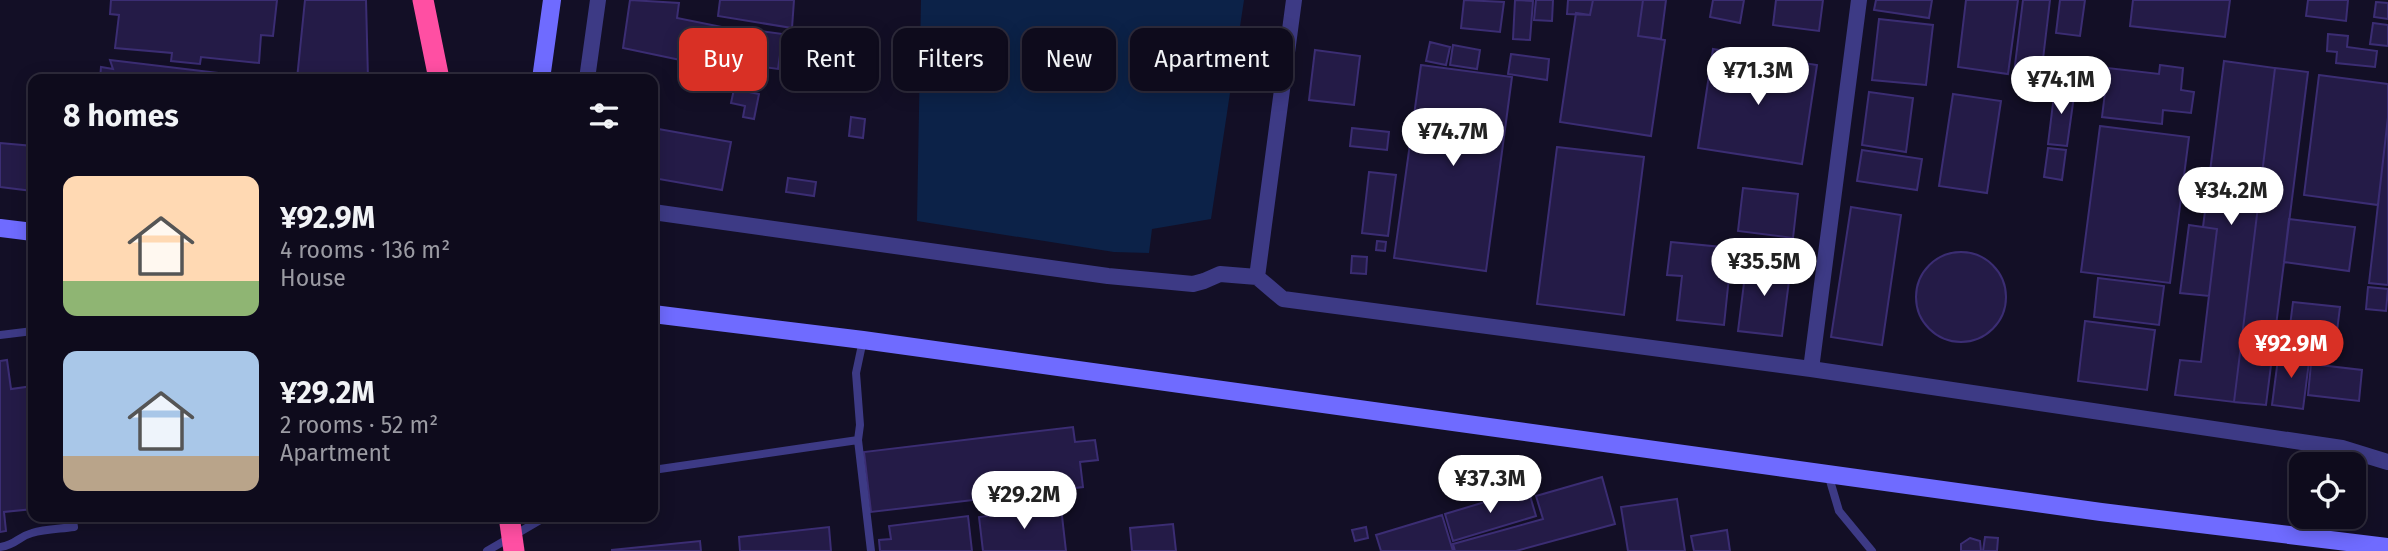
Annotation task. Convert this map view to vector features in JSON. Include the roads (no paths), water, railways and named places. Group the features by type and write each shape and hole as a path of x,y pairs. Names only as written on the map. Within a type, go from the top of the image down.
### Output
{"highway":[{"path":"423,0 438,74"},
{"path":"436,0 443,74"},
{"path":"510,522 514,551"}],"street":[{"path":"542,74 552,0"},
{"path":"587,74 598,0"},
{"path":"1257,277 1294,0"},
{"path":"1811,369 1859,0"},
{"path":"658,213 1108,276 1193,284 1220,274 1257,277 1283,299 1811,369 2342,448 2388,463"},
{"path":"0,228 28,231"},
{"path":"658,315 2101,512 2388,547"}],"lane":[{"path":"0,335 28,332"},
{"path":"863,341 856,373 860,425 858,440 871,551"},
{"path":"658,469 858,440"},
{"path":"1828,474 1839,511 1872,551"},
{"path":"0,547 13,545 22,537 33,533 74,527 73,522"},
{"path":"487,551 537,522"}],"water":[{"path":"921,0 1244,0 1240,28 1130,28 1130,91 1230,91 1211,219 1152,229 1149,253 1114,252 917,221 919,91 1008,91 1008,28 920,28"}]}
